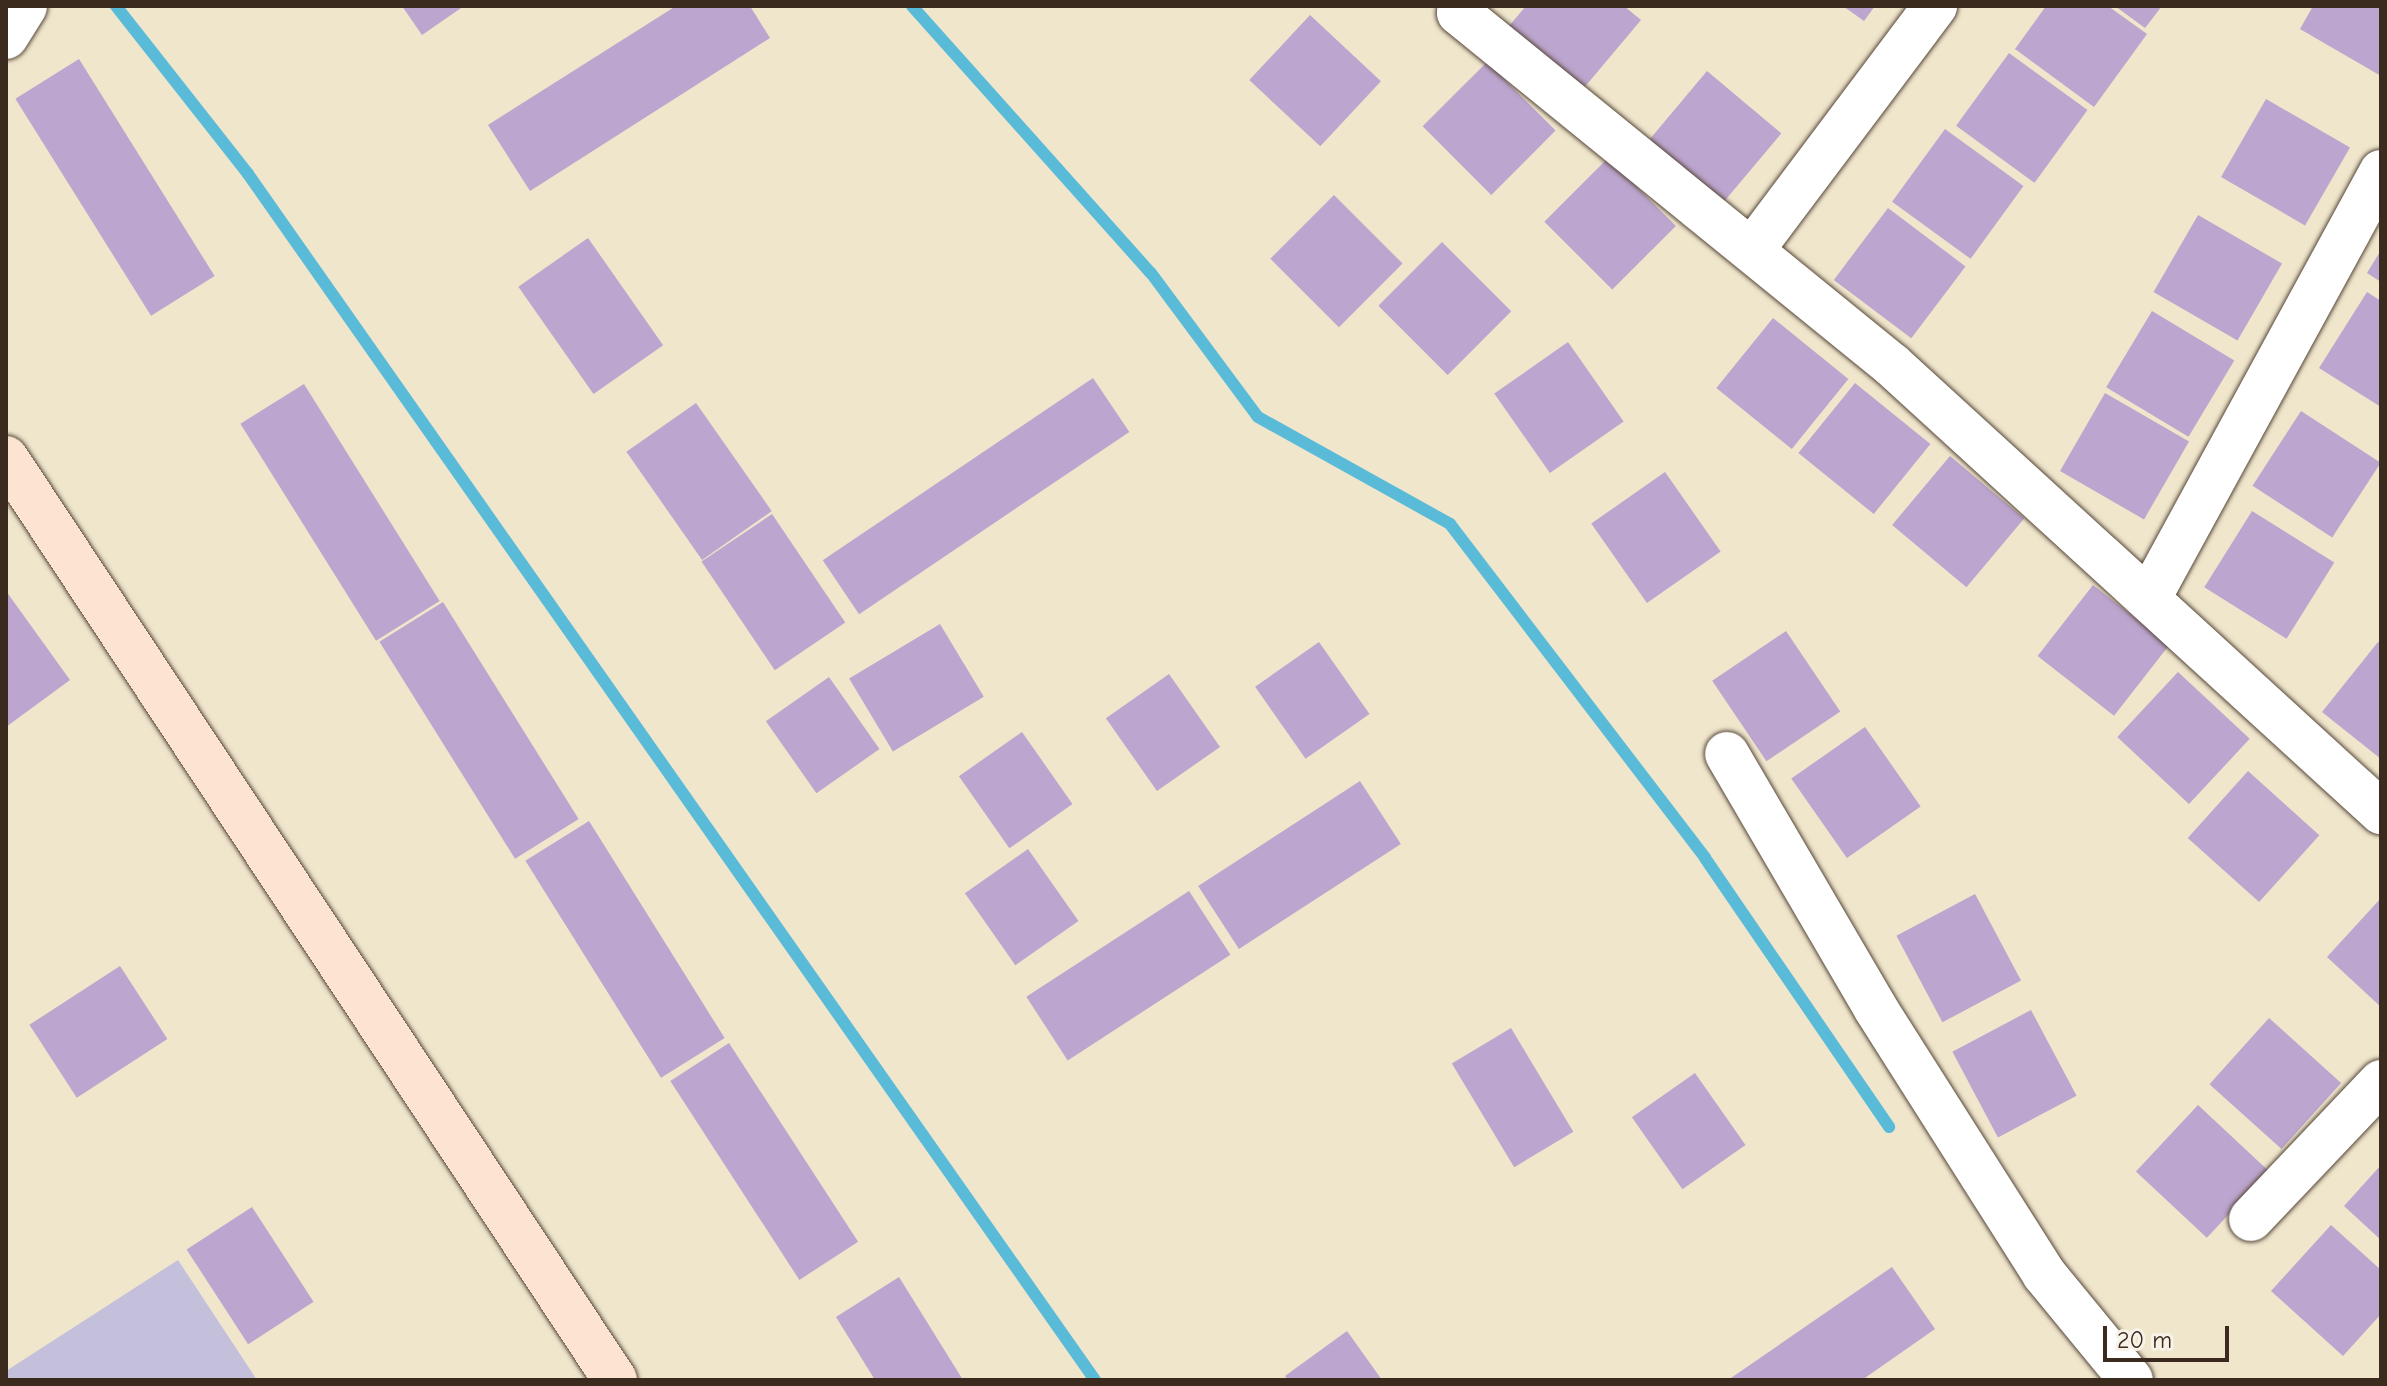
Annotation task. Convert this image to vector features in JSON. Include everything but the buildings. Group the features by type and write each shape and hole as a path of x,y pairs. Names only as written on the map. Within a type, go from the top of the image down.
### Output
{"main road":[{"path":"6,458 615,1380"}],"street":[{"path":"6,37 25,6"},
{"path":"1465,6 1459,13 1892,365 2150,596 2381,812"},
{"path":"1752,250 1935,6"},
{"path":"2150,596 2381,172"},
{"path":"1727,754 1876,1009 2044,1274 2131,1380"},
{"path":"2251,1219 2381,1082"}],"shaded area":[{"path":"178,1260 257,1380 6,1380 6,1371"}],"waterway":[{"path":"116,6 248,174 1095,1380"},
{"path":"912,6 1151,273 1258,417 1450,524 1705,858 1889,1127"}]}
